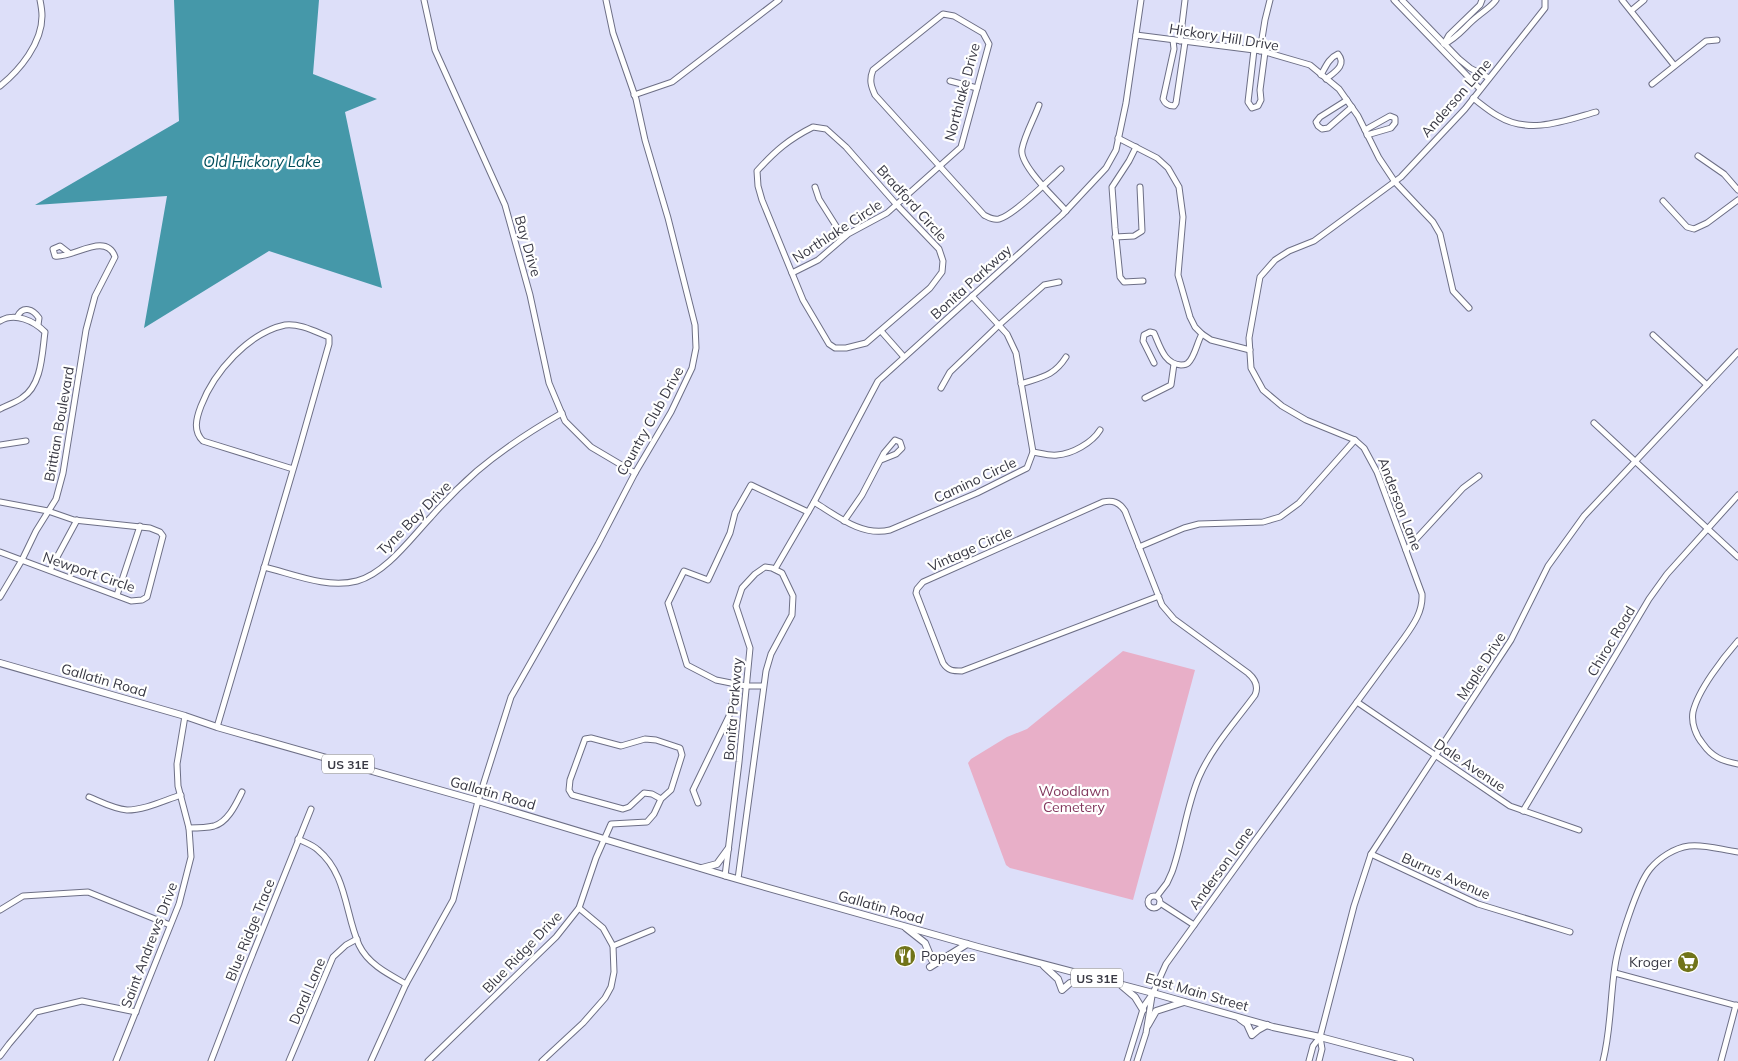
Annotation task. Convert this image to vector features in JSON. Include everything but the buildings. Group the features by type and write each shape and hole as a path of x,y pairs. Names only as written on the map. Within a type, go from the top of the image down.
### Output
{"main road":[{"name":"Gallatin Road","path":"0,663 478,801 725,876 978,947"},
{"path":"701,868 717,864 724,857 728,849"},
{"path":"903,926 925,943 931,964 967,944"},
{"name":"East Main Street","path":"978,947 1267,1025 1410,1061"},
{"path":"1041,964 1056,976 1062,990 1070,983 1090,977"},
{"path":"1119,984 1135,997 1143,1010"},
{"path":"1148,1025 1156,1011 1186,1002"},
{"path":"1237,1016 1247,1024 1252,1035 1267,1025"}],"street":[{"path":"0,86 13,75 36,41 42,16 40,0"},
{"name":"Bay Drive","path":"424,0 435,50 504,205 530,295 549,383 565,421 591,447 634,473"},
{"name":"Country Club Drive","path":"371,1061 406,984 454,900 478,801 511,697 598,544 634,473 671,412 692,368 696,348 695,325 668,218 645,140 636,98 613,34 606,0"},
{"path":"634,95 672,82 779,0"},
{"name":"Bonita Parkway","path":"774,569 814,502 878,381 1066,211 1106,168 1116,150 1126,102 1141,0"},
{"path":"1173,40 1174,49 1163,98 1164,102 1170,106 1174,106 1176,103 1183,41 1185,0"},
{"path":"1260,51 1261,100 1258,106 1250,108 1248,102 1270,0"},
{"path":"1394,0 1480,89"},
{"path":"1402,0 1465,65 1488,78"},
{"path":"1444,44 1449,35 1480,5 1482,0"},
{"path":"1444,44 1452,40 1479,15 1488,10 1496,0"},
{"name":"Anderson Lane","path":"1153,993 1166,964 1416,621 1423,603 1422,594 1377,472 1364,448 1355,440 1306,420 1282,406 1263,390 1251,368 1249,338 1260,277 1275,260 1289,251 1314,241 1395,182 1473,98 1545,8 1545,0"},
{"path":"1622,0 1632,10 1674,65"},
{"path":"1632,10 1644,0"},
{"name":"Northlake Drive","path":"939,167 961,146 989,44 983,33 954,16 943,14 872,70 870,77 871,86 875,95 939,167 984,215 991,219 1000,219 1020,206 1043,185"},
{"name":"Hickory Hill Drive","path":"1136,35 1260,51 1310,65 1321,74 1339,89 1352,107 1379,158 1395,182 1433,222 1439,232 1454,291 1469,308"},
{"path":"1652,84 1706,41 1717,40"},
{"path":"1321,74 1332,56 1338,54 1342,64 1337,71 1326,79"},
{"path":"950,81 977,88"},
{"path":"1473,98 1499,117 1526,127 1549,124 1596,112"},
{"path":"1347,100 1320,116 1316,122 1318,126 1322,129 1328,128 1352,107"},
{"path":"1039,105 1022,149 1022,158 1029,170 1066,211"},
{"path":"1390,116 1395,118 1395,123 1391,128 1366,132 1390,116"},
{"name":"Bradford Circle","path":"813,127 826,129 846,147 896,204 940,249 943,261 942,272 930,288 866,343 846,348 836,348 829,344 803,300 762,200 758,186 758,171 782,145 795,136 813,127"},
{"path":"1118,138 1158,158 1168,168 1179,187 1183,217 1178,276 1190,317 1195,326 1211,340 1250,350"},
{"path":"1136,147 1112,187 1120,277 1124,282 1143,281"},
{"path":"1698,156 1724,174 1738,190"},
{"name":"Northlake Circle","path":"792,273 818,260 843,237 867,222 887,213 939,167"},
{"path":"1043,185 1061,169"},
{"path":"815,186 818,199 843,237"},
{"path":"1116,237 1134,236 1142,231 1140,187"},
{"path":"1663,201 1687,227 1694,229 1707,224 1738,200"},
{"name":"Brittian Boulevard","path":"0,598 36,531 56,499 63,472 88,322 95,296 115,257 108,248 101,246 70,253"},
{"path":"941,388 950,372 999,325 1044,285 1059,282"},
{"name":"Camino Circle","path":"814,502 844,521 865,531 879,533 977,493 1027,468 1033,452 1016,352 1007,334 972,296"},
{"path":"16,316 24,309 35,312 39,318 38,325"},
{"path":"0,321 16,316 38,325 45,332 41,360 34,387 23,398 0,409"},
{"path":"217,727 293,469 329,344 329,337 304,327 287,325 256,338 222,367 197,414 196,425 197,435 203,441 293,469"},
{"path":"881,330 904,357"},
{"path":"1154,363 1143,341 1144,335 1150,332 1154,333 1165,358 1174,364 1183,365 1188,363 1202,334"},
{"path":"1653,335 1707,385"},
{"name":"Maple Drive","path":"1320,1037 1354,906 1371,854 1512,640 1548,566 1584,516 1738,352"},
{"path":"1021,384 1048,376 1059,368 1066,357"},
{"path":"1145,398 1171,385 1174,364"},
{"name":"Tyne Bay Drive","path":"264,567 319,582 343,583 358,580 375,573 394,557 477,470 562,413"},
{"path":"1594,423 1738,557"},
{"path":"1033,452 1056,455 1072,452 1096,437 1100,430"},
{"path":"1139,547 1184,528 1200,524 1263,522 1280,517 1295,507 1355,440"},
{"path":"0,445 26,441"},
{"path":"844,521 881,460"},
{"path":"1406,550 1463,488 1479,476"},
{"path":"763,686 746,686 716,680 687,665 668,603 684,571 708,580 730,533 735,513 749,486 751,485 808,512"},
{"name":"Chiroc Road","path":"1523,812 1649,598 1667,574 1738,495"},
{"name":"Newport Circle","path":"0,502 48,511 77,520 155,529 163,536 147,597 142,600 131,601 0,552"},
{"name":"Vintage Circle","path":"1157,896 1168,883 1172,872 1195,787 1204,766 1255,695 1257,689 1252,677 1248,673 1174,619 1162,605 1159,596 1122,506 1114,502 1103,502 923,582 917,589 917,598 943,664 947,668 956,671 962,671 1159,596"},
{"path":"50,570 77,520"},
{"path":"117,595 140,526"},
{"name":"Bonita Parkway","path":"725,876 750,648 736,606 742,588 755,574 765,567 782,573 788,583 793,596 792,615 771,654 766,671 738,879"},
{"path":"1738,641 1718,665 1700,696 1693,712 1693,722 1701,742 1715,758 1738,764"},
{"path":"698,803 693,790 729,716 736,684"},
{"name":"Dale Avenue","path":"1357,702 1510,806 1579,830"},
{"name":"Saint Andrews Drive","path":"116,1061 179,904 191,856 189,828 178,786 177,764 185,716"},
{"path":"604,839 611,824 647,822 654,814 661,799 671,790 682,755 680,748 645,739 621,746 591,738 585,739 570,780 569,790 572,794 623,809 629,807 644,792 661,799"},
{"path":"189,828 215,826 225,819 235,806 242,792"},
{"path":"89,797 126,810 181,795"},
{"name":"Blue Ridge Trace","path":"211,1061 311,808"},
{"path":"298,839 318,849 329,862 342,886 360,946 380,969 406,984"},
{"name":"Blue Ridge Drive","path":"428,1061 556,937 580,908 604,839"},
{"path":"1603,1061 1609,1034 1615,966 1627,921 1644,878 1650,869 1662,858 1676,850 1689,846 1738,852"},
{"name":"Burrus Avenue","path":"1371,854 1478,904 1570,932"},
{"path":"0,910 23,896 88,892 170,925"},
{"path":"1160,903 1155,908 1151,908 1148,904 1150,897 1157,896 1160,903 1194,925"},
{"path":"542,1061 583,1023 605,998 611,987 614,972 613,946 603,928 580,908"},
{"path":"613,946 652,930"},
{"name":"Doral Lane","path":"289,1061 333,957 346,945 357,939"},
{"path":"1615,973 1737,1005 1721,1061"},
{"path":"1127,1061 1143,1010 1153,993"},
{"path":"1137,1061 1148,1025 1153,993"},
{"path":"0,1056 36,1012 82,1001 136,1012"},
{"path":"1309,1061 1313,1046 1320,1037"},
{"path":"1318,1061 1322,1049 1320,1037"}],"green space":[{"name":"Woodlawn Cemetery","path":"1123,651 1195,670 1133,900 1010,868 1006,865 968,763 971,759 1007,737 1027,729"}],"water":[{"name":"Old Hickory Lake","path":"174,0 319,0 313,74 377,99 345,112 382,288 269,251 144,328 167,196 35,205 179,121"}],"place":[{"name":"Popeyes","path":"905,956"},
{"name":"Kroger","path":"1688,962"}]}
